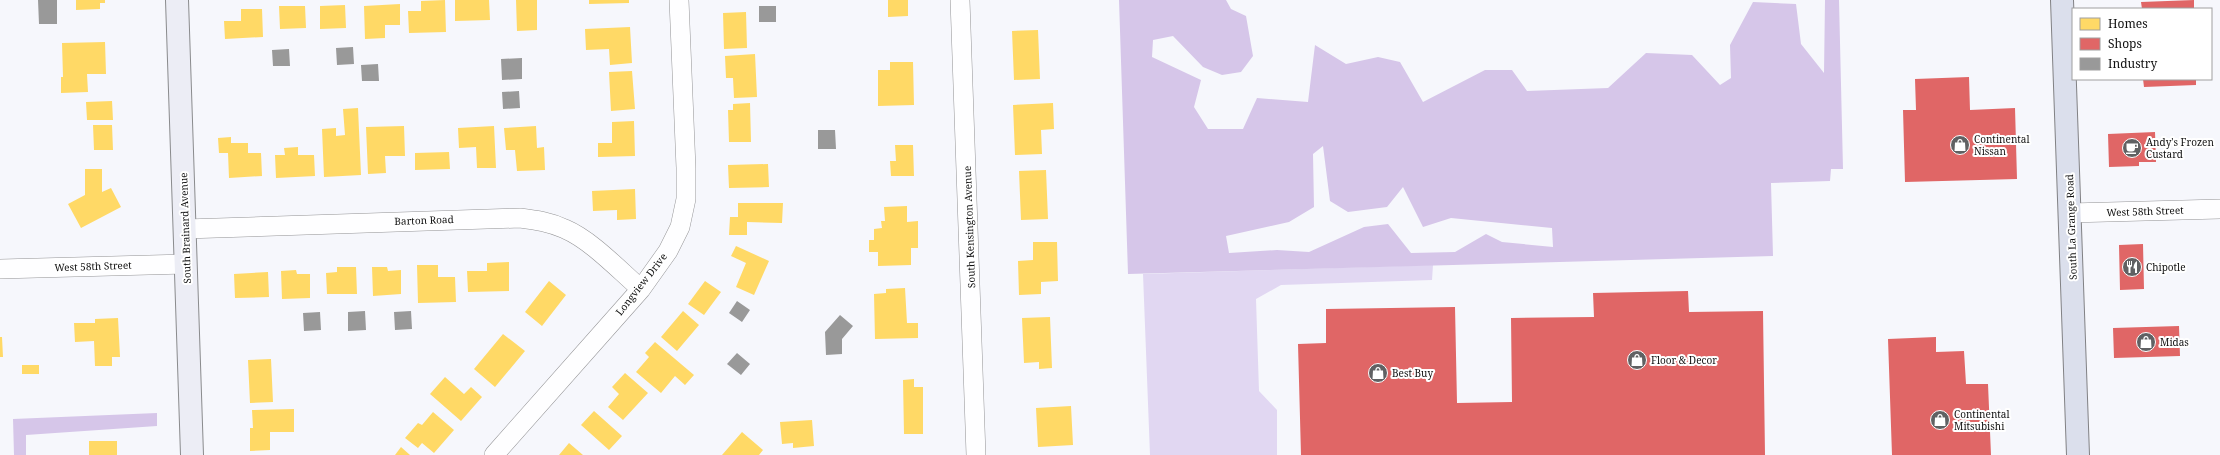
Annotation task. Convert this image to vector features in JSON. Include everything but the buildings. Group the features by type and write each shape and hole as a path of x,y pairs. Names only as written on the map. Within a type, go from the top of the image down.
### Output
{"main road":[{"name":"South La Grange Road","path":"2062,0 2078,455"}],"street":[{"name":"South Brainard Avenue","path":"177,0 192,455"},
{"name":"Longview Drive","path":"494,455 640,289 668,251 680,227 686,199 679,0"},
{"name":"South Kensington Avenue","path":"960,0 976,455"},
{"name":"West 58th Street","path":"2070,212 2220,209"},
{"name":"Barton Road","path":"185,229 520,218 544,221 567,229 585,241 640,289"},
{"name":"West 58th Street","path":"0,269 186,264"}],"shaded area":[{"path":"1119,0 1226,0 1231,9 1246,16 1253,56 1241,72 1222,75 1203,67 1173,36 1153,40 1152,57 1201,80 1194,107 1208,129 1243,129 1257,98 1308,102 1315,45 1346,64 1378,57 1400,62 1423,102 1485,70 1512,70 1527,91 1608,88 1646,53 1692,55 1720,85 1731,78 1730,45 1753,2 1796,4 1801,44 1824,73 1825,0 1839,0 1843,169 1831,169 1830,181 1771,183 1773,256 1128,274","holes":["1323,146 1330,201 1348,212 1387,207 1403,187 1423,227 1451,218 1552,228 1553,247 1502,242 1486,234 1455,252 1411,253 1388,224 1364,227 1309,252 1277,250 1229,253 1226,236 1289,222 1314,207 1313,154"]},
{"path":"1433,265 1432,280 1281,285 1256,299 1259,391 1277,410 1277,455 1150,455 1143,274"},
{"path":"157,413 157,426 26,435 26,455 14,455 13,419"}],"place":[{"name":"Continental Nissan","path":"1960,145"},
{"name":"Andy's Frozen Custard","path":"2132,148"},
{"name":"Chipotle","path":"2132,267"},
{"name":"Midas","path":"2146,342"},
{"name":"Floor & Decor","path":"1637,360"},
{"name":"Best Buy","path":"1378,373"},
{"name":"Continental Mitsubishi","path":"1940,420"}]}
